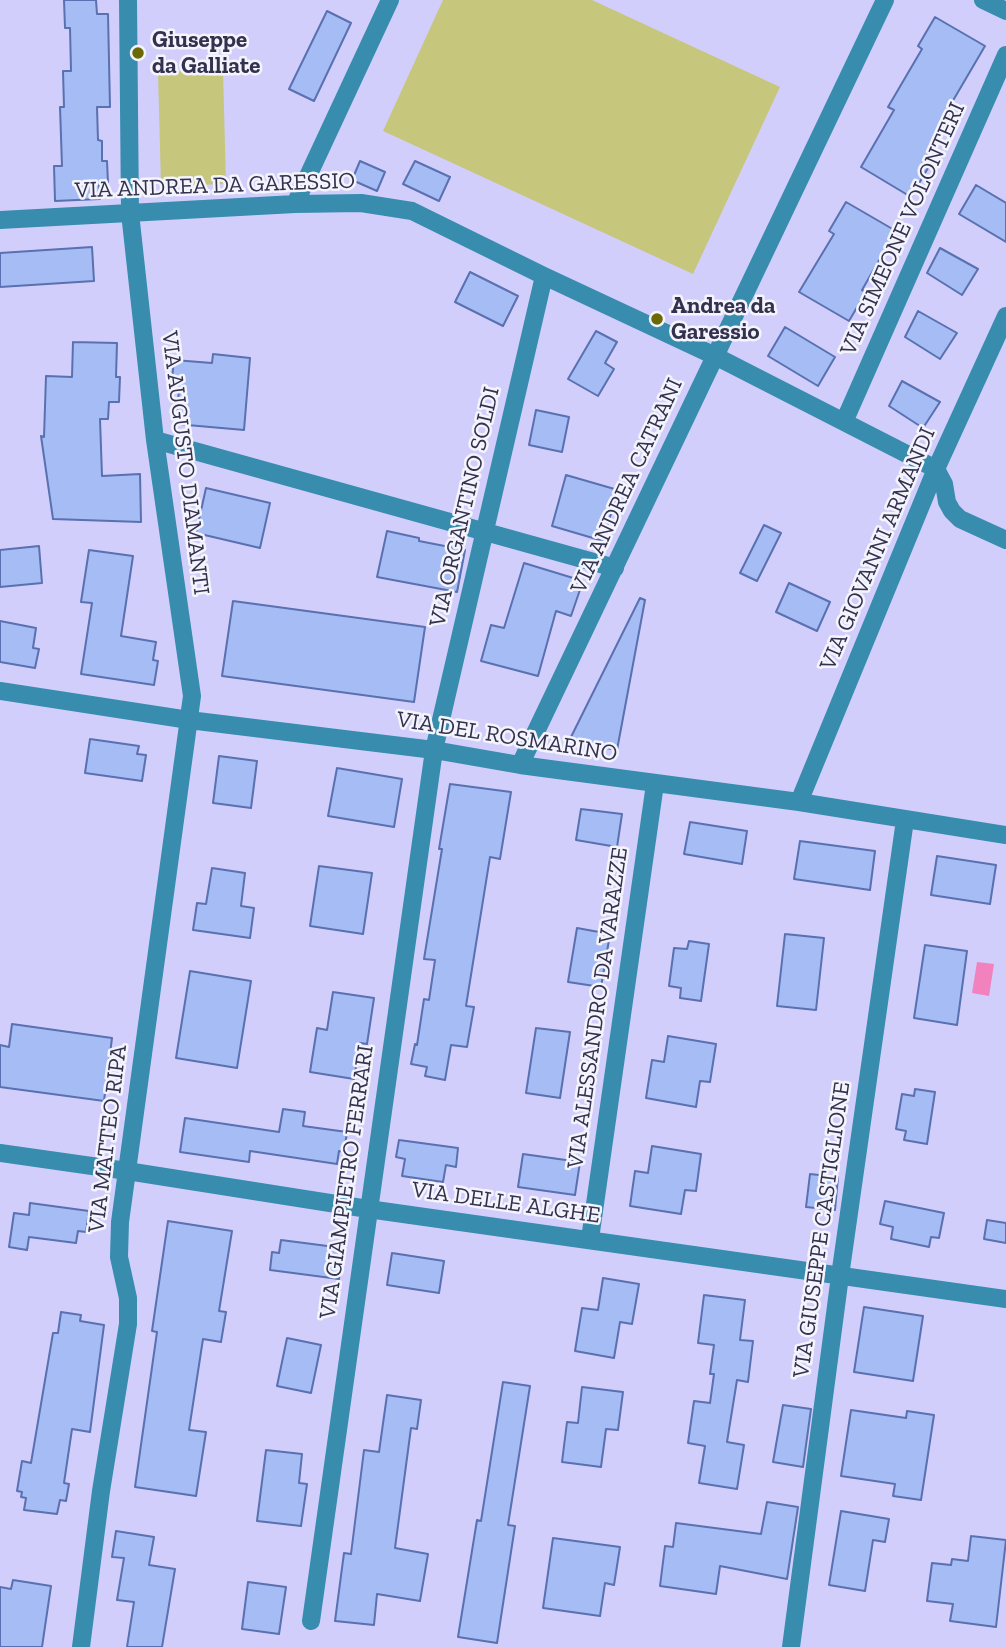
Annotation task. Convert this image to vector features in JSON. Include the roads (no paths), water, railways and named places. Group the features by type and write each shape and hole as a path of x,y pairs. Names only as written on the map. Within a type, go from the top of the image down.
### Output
{"street":[{"name":"VIA AUGUSTO DIAMANTI","path":"128,0 130,213 155,440 192,696 189,720"},
{"path":"295,204 390,0"},
{"name":"VIA ANDREA CATRANI","path":"520,765 885,0"},
{"path":"983,0 1006,11"},
{"name":"VIA SIMEONE VOLONTERI","path":"844,422 1006,55"},
{"name":"VIA ANDREA DA GARESSIO","path":"0,220 295,204 361,203 412,211 715,356 936,470"},
{"name":"VIA ORGANTINO SOLDI","path":"434,750 544,276"},
{"name":"VIA GIOVANNI ARMANDI","path":"799,802 936,470 1006,316"},
{"path":"155,440 615,568"},
{"path":"936,470 944,484 947,502 960,519 1006,540"},
{"name":"VIA DEL ROSMARINO","path":"0,691 189,720 434,750 520,765 799,802 1006,835"},
{"name":"VIA MATTEO RIPA","path":"81,1647 101,1491 128,1324 128,1298 119,1248 127,1171 189,720"},
{"name":"VIA GIAMPIETRO FERRARI","path":"311,1621 434,750"},
{"name":"VIA ALESSANDRO DA VARAZZE","path":"590,1239 655,784"},
{"name":"VIA GIUSEPPE CASTIGLIONE","path":"791,1647 840,1276 905,820"},
{"name":"VIA DELLE ALGHE","path":"0,1153 368,1209 1006,1299"}],"place":[{"name":"Giuseppe da Galliate","path":"138,53"},
{"name":"Andrea da Garessio","path":"657,319"}]}
